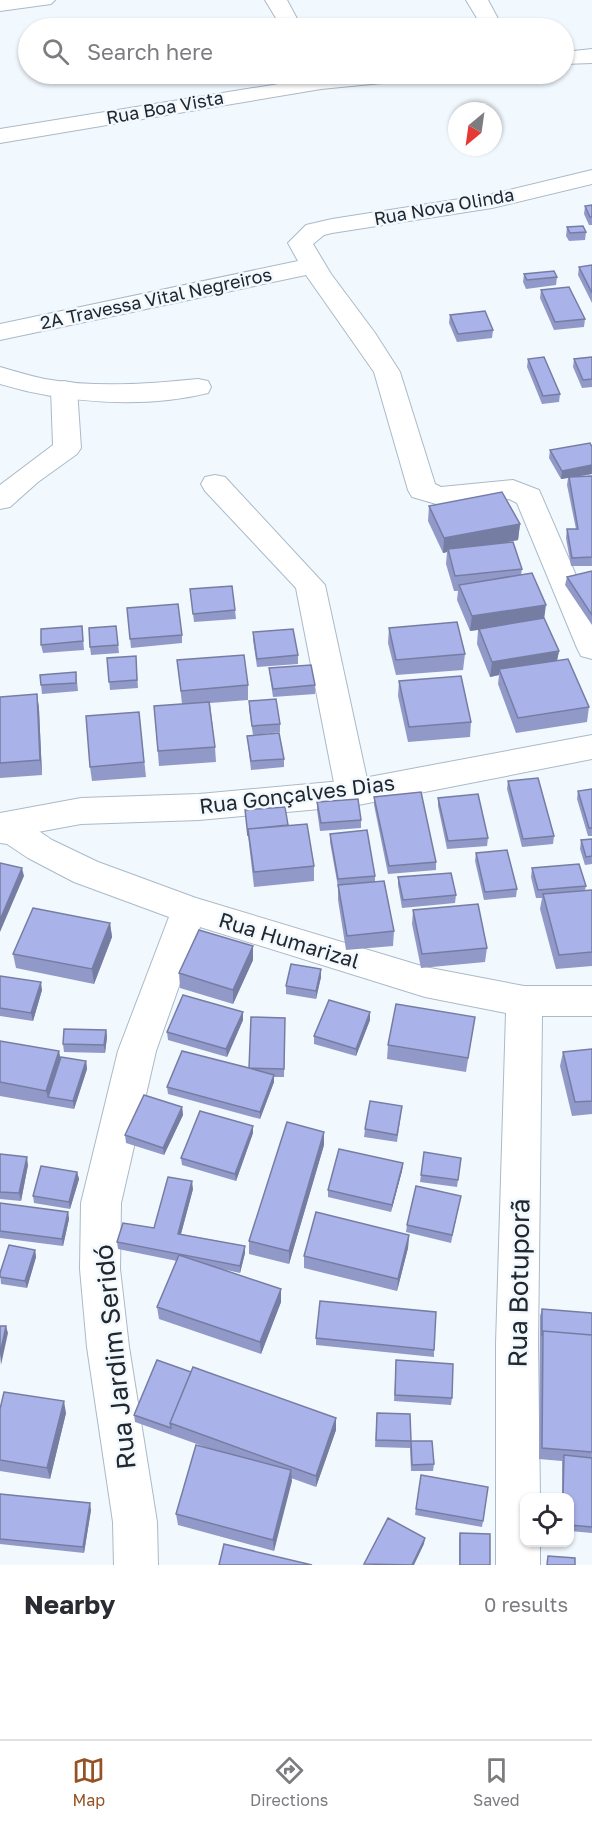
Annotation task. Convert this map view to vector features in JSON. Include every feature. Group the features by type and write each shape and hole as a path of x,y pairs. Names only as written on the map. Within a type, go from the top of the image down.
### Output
{"street":[{"path":"0,5 44,0"},
{"path":"276,0 286,18"},
{"path":"477,0 487,18"},
{"path":"574,57 592,56"},
{"name":"Rua Boa Vista","path":"0,136 286,84"},
{"name":"Rua Nova Olinda","path":"306,254 315,230 492,201 592,177"},
{"path":"306,254 377,354 387,372 422,490 440,496 513,489 529,497 592,648"},
{"name":"2A Travessa Vital Negreiros","path":"0,332 306,254"},
{"path":"0,375 23,383 64,389 154,393 198,387"},
{"path":"0,500 67,448 64,389"},
{"path":"215,484 309,585 353,792"},
{"name":"Rua Gonçalves Dias","path":"0,828 81,811 199,807 353,792 592,747"},
{"name":"Rua Humarizal","path":"0,828 15,832 40,849 86,872 189,910 425,982 524,1001 592,1001"},
{"name":"Rua Jardim Seridó","path":"136,1565 135,1522 108,1347 99,1269 101,1203 137,1051 189,910"},
{"name":"Rua Botuporã","path":"518,1565 517,1344 524,1001"}],"building":[{"path":"592,205 592,217 590,217 585,206"},
{"path":"583,226 586,232 570,233 567,227"},
{"path":"592,265 592,293 579,267"},
{"path":"554,271 557,277 527,280 524,274"},
{"path":"569,287 585,319 555,322 541,290"},
{"path":"485,311 493,330 458,334 450,315"},
{"path":"544,357 560,394 543,396 528,359"},
{"path":"592,357 592,379 583,380 574,359"},
{"path":"590,443 592,465 562,471 550,450"},
{"path":"592,476 592,557 572,558 567,529 578,529 569,477"},
{"path":"502,492 520,524 444,538 429,506"},
{"path":"513,542 522,569 455,576 448,549"},
{"path":"592,571 592,615 567,577"},
{"path":"532,573 546,605 472,616 459,585"},
{"path":"232,586 235,610 193,614 190,589"},
{"path":"178,604 182,635 130,639 127,608"},
{"path":"544,618 559,651 492,662 479,629"},
{"path":"457,622 465,654 396,660 389,628"},
{"path":"82,626 83,641 41,645 41,629"},
{"path":"116,626 118,645 90,647 89,628"},
{"path":"293,629 298,655 257,659 253,632"},
{"path":"244,655 248,685 181,691 177,660"},
{"path":"136,656 137,680 109,682 107,658"},
{"path":"568,659 589,707 518,718 499,669"},
{"path":"311,665 315,685 273,689 269,668"},
{"path":"76,672 76,683 41,685 40,675"},
{"path":"461,676 471,722 409,727 399,681"},
{"path":"37,694 40,760 0,763 0,697"},
{"path":"276,699 280,724 252,726 249,701"},
{"path":"209,702 215,747 158,751 154,706"},
{"path":"139,712 144,762 90,767 86,716"},
{"path":"279,733 284,759 251,761 247,736"},
{"path":"538,778 554,836 523,839 508,781"},
{"path":"592,789 592,828 589,828 578,791"},
{"path":"421,792 436,862 389,866 374,797"},
{"path":"478,794 488,838 448,841 438,798"},
{"path":"358,799 361,820 321,823 317,802"},
{"path":"285,807 288,825 248,829 248,836 245,810"},
{"path":"307,824 314,866 254,872 248,829"},
{"path":"367,830 375,876 338,879 330,834"},
{"path":"592,839 592,856 586,857 581,840"},
{"path":"507,850 517,889 485,892 476,853"},
{"path":"0,863 22,868 0,920"},
{"path":"579,864 586,886 538,890 532,868"},
{"path":"451,873 456,895 403,900 398,877"},
{"path":"384,881 394,931 347,936 338,885"},
{"path":"592,890 592,952 559,955 543,894"},
{"path":"478,904 487,948 422,954 413,910"},
{"path":"33,908 110,923 92,969 13,954"},
{"path":"199,930 253,946 233,990 179,973"},
{"path":"291,964 321,969 316,991 286,986"},
{"path":"0,976 41,982 31,1013 0,1008"},
{"path":"183,995 243,1012 226,1049 167,1032"},
{"path":"329,1000 370,1012 356,1049 314,1036"},
{"path":"396,1004 475,1017 468,1058 388,1045"},
{"path":"251,1017 285,1018 284,1069 249,1068"},
{"path":"64,1029 106,1030 104,1045 63,1044"},
{"path":"0,1041 59,1051 46,1091 0,1082"},
{"path":"592,1049 592,1101 575,1102 563,1052"},
{"path":"182,1051 274,1075 260,1112 167,1087"},
{"path":"61,1057 86,1061 73,1101 48,1097"},
{"path":"144,1095 182,1107 163,1148 125,1135"},
{"path":"370,1101 402,1106 397,1135 365,1129"},
{"path":"200,1111 253,1126 235,1174 181,1158"},
{"path":"287,1122 324,1132 289,1251 249,1241"},
{"path":"339,1149 403,1163 392,1205 328,1190"},
{"path":"424,1152 461,1158 458,1180 421,1175"},
{"path":"0,1154 27,1157 19,1193 0,1192"},
{"path":"41,1166 77,1172 69,1202 33,1196"},
{"path":"168,1177 192,1181 178,1234 245,1246 240,1266 117,1242 123,1223 154,1228"},
{"path":"416,1186 461,1196 452,1235 407,1225"},
{"path":"0,1203 68,1212 62,1239 0,1231"},
{"path":"316,1212 409,1235 398,1279 304,1256"},
{"path":"9,1245 35,1250 25,1281 0,1277"},
{"path":"179,1255 281,1289 260,1342 157,1307"},
{"path":"320,1301 436,1312 434,1350 316,1338"},
{"path":"542,1309 592,1313 592,1335 543,1331 542,1336"},
{"path":"0,1326 6,1326 0,1354"},
{"path":"543,1331 592,1335 592,1452 542,1448"},
{"path":"157,1360 191,1372 170,1423 171,1428 134,1415"},
{"path":"396,1360 453,1364 452,1398 395,1395"},
{"path":"193,1367 336,1418 316,1476 170,1423"},
{"path":"4,1392 64,1401 47,1468 0,1460 0,1409"},
{"path":"377,1413 410,1414 411,1441 376,1440"},
{"path":"411,1441 432,1441 434,1464 412,1465"},
{"path":"196,1445 291,1470 273,1540 176,1514"},
{"path":"564,1455 592,1458 592,1527 574,1525 574,1493 563,1493"},
{"path":"421,1475 488,1487 483,1521 416,1509"},
{"path":"0,1494 90,1503 83,1547 0,1539"},
{"path":"388,1518 425,1538 412,1565 364,1564"},
{"path":"460,1533 490,1534 490,1565 460,1565"},
{"path":"224,1544 312,1565 219,1565"},
{"path":"548,1556 575,1558 575,1565 547,1565"}]}
